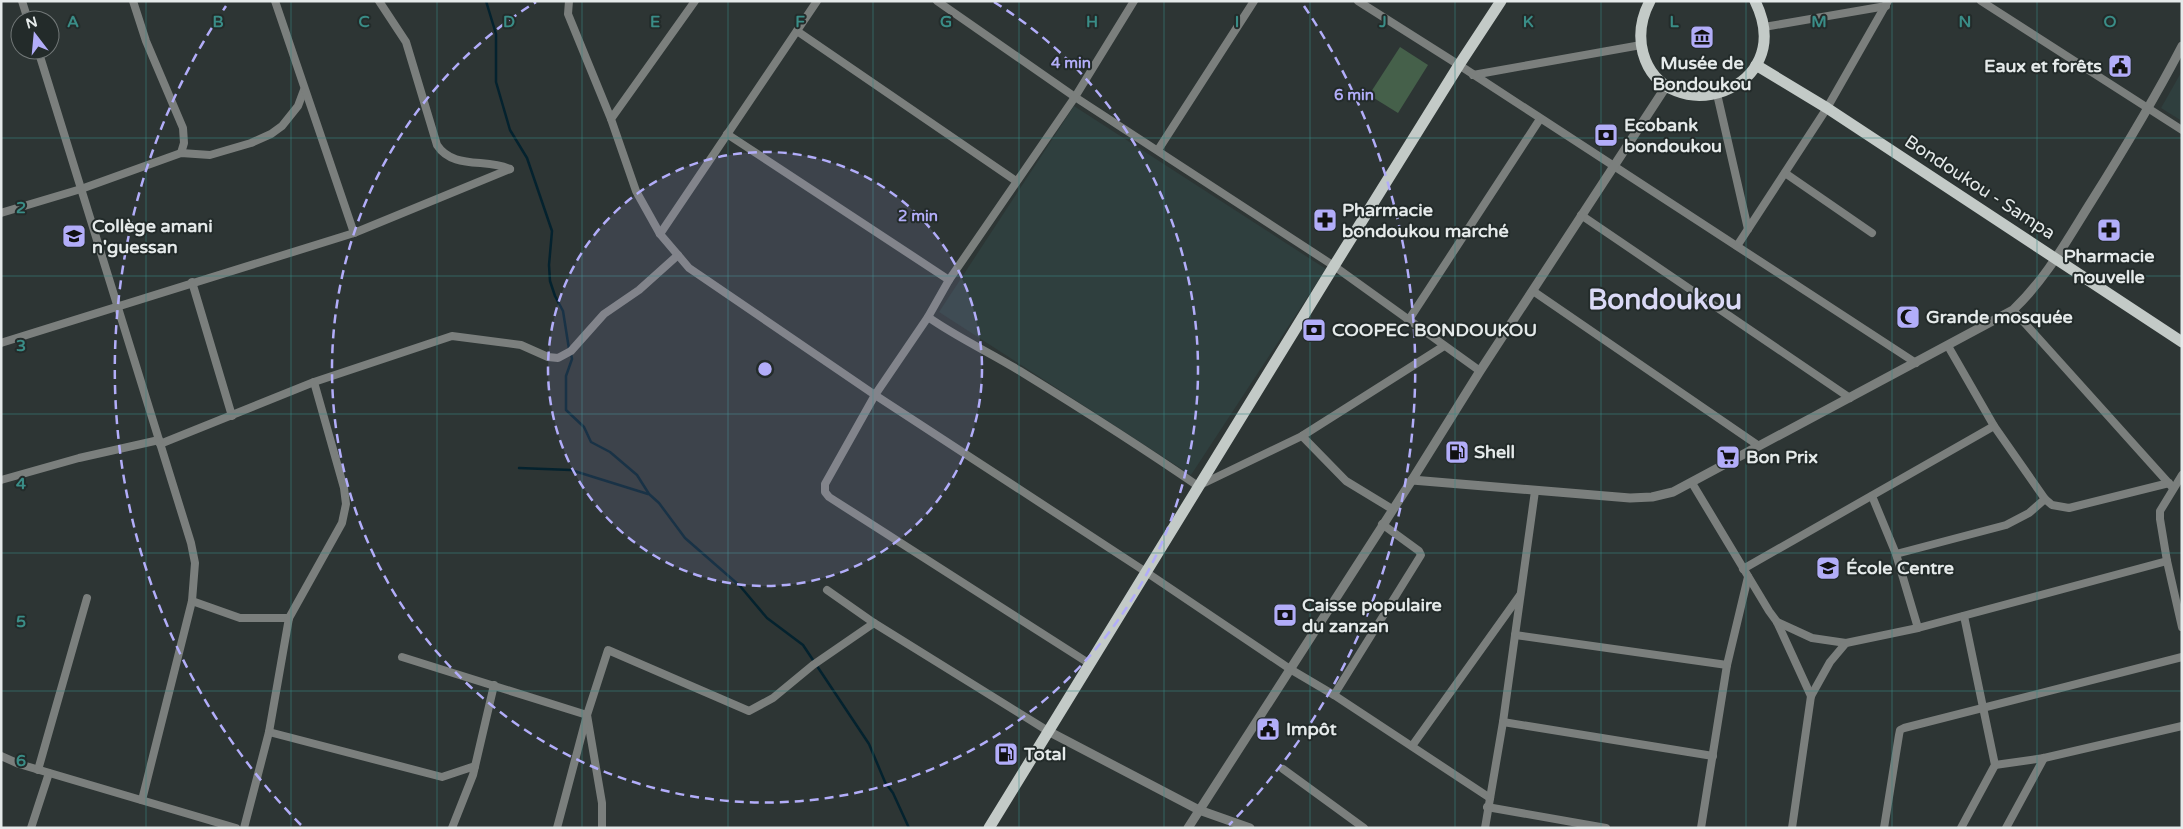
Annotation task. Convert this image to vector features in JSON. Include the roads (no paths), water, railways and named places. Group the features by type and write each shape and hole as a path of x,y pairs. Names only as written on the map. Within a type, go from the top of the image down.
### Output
{"main road":[{"path":"989,828 1334,266 1501,1"},
{"path":"1650,1 1642,21 1641,45 1650,68 1668,85 1691,95 1717,94 1740,83 1756,65 1763,46 1764,27 1756,1"},
{"name":"Bondoukou - Sampa","path":"1756,65 1827,108 2182,342"}],"street":[{"path":"133,1 146,41 183,128 184,143 181,153"},
{"path":"275,1 354,233"},
{"path":"1,342 354,233 510,169 451,159 442,153 406,42 379,1"},
{"path":"569,1 568,14 611,119 636,191 660,234 689,268 875,395 1146,572 1290,669 1334,695 1490,798"},
{"path":"611,119 695,1"},
{"path":"660,234 817,1"},
{"path":"937,1 1075,97 1334,266 1408,321 1480,370"},
{"path":"1090,664 829,497 825,492 825,484 875,395 928,317 949,280 1075,97 1134,1"},
{"path":"1158,150 1254,1"},
{"path":"1358,1 1916,363"},
{"path":"1981,1 2182,130"},
{"path":"1764,27 1887,3"},
{"path":"1737,246 1827,108 1887,3"},
{"path":"797,32 1016,181"},
{"path":"1473,75 1641,45"},
{"path":"1412,480 1630,498 1652,497 1673,492 2012,310 2036,287 2056,258 2148,109 2182,46"},
{"path":"41,60 191,543 195,563 192,601 142,800"},
{"path":"1188,828 1412,480 1480,370 1668,85"},
{"path":"1,213 81,189 181,153 210,154 251,143 271,134 282,126 294,112 304,90"},
{"path":"1717,94 1748,229"},
{"path":"1408,321 1540,118"},
{"path":"727,134 949,280"},
{"path":"1785,173 1872,234"},
{"path":"1581,215 1850,398"},
{"path":"1,480 79,458 160,442 232,416 314,382 457,336 521,345 548,357 558,358 571,351 604,314 639,290 678,255"},
{"path":"192,282 232,416"},
{"path":"1533,291 1758,446"},
{"path":"2012,310 2171,485"},
{"path":"928,317 952,334 1012,366 1106,424 1198,486 1302,436 1444,346"},
{"path":"1948,346 1994,426 2045,499 2052,505 2069,508 2171,485"},
{"path":"244,828 269,732 289,618 342,523 346,504 344,488 314,382"},
{"path":"1743,568 1994,426"},
{"path":"1302,436 1346,481 1392,509"},
{"path":"2182,475 2171,485 2160,511 2167,561 2182,627"},
{"path":"1692,483 1777,622 1811,696"},
{"path":"1484,828 1503,722 1535,491"},
{"path":"1872,496 1896,554 1918,628"},
{"path":"1896,554 2006,525 2029,513 2045,499"},
{"path":"1334,695 1421,555 1419,551 1382,524"},
{"path":"1777,622 1812,638 1846,643 1918,628 2167,561"},
{"path":"1701,828 1727,665 1748,577"},
{"path":"827,590 874,624 1048,731 1199,810 1250,828"},
{"path":"1412,746 1521,594"},
{"path":"38,770 87,598"},
{"path":"192,601 240,618 260,620 289,618"},
{"path":"1961,828 1995,765 1964,616"},
{"path":"557,828 587,715 608,650 749,710 773,698 813,665 874,624"},
{"path":"1515,635 1727,665"},
{"path":"1792,828 1811,696 1830,662 1846,643"},
{"path":"402,657 587,715"},
{"path":"1884,828 1900,730 2182,657"},
{"path":"452,828 475,766 494,685"},
{"path":"587,715 602,803 602,828"},
{"path":"1503,722 1713,756"},
{"path":"1995,765 2044,758 2182,726"},
{"path":"269,732 442,777 475,766"},
{"path":"1,756 38,770 231,827"},
{"path":"2006,828 2044,758"},
{"path":"1283,769 1364,828"},
{"path":"31,828 49,773"},
{"path":"1488,808 1606,828"}],"waterway":[{"path":"486,1 496,34 496,82 510,130 527,158 552,231 549,265 550,281 563,311 569,349"},
{"path":"571,354 572,359 566,376 566,410 584,427 591,442 610,452 637,475 649,494 659,503 685,538 740,586 767,618 803,645 869,744 885,782 893,793 909,828"},
{"path":"519,468 571,470 648,494"}],"place":[{"name":"Musée de Bondoukou","path":"1702,37"},
{"name":"Eaux et forêts","path":"2120,66"},
{"name":"Ecobank bondoukou","path":"1606,135"},
{"name":"Pharmacie bondoukou marché","path":"1325,220"},
{"name":"Pharmacie nouvelle","path":"2109,230"},
{"name":"Collège amani n'guessan","path":"74,236"},
{"name":"Grande mosquée","path":"1908,317"},
{"name":"COOPEC BONDOUKOU","path":"1314,330"},
{"name":"Shell","path":"1457,452"},
{"name":"Bon Prix","path":"1728,457"},
{"name":"École Centre","path":"1828,568"},
{"name":"Caisse populaire du zanzan","path":"1285,615"},
{"name":"Impôt","path":"1268,729"},
{"name":"Total","path":"1006,754"}],"district":[{"name":"Bondoukou","path":"1665,299"}]}
